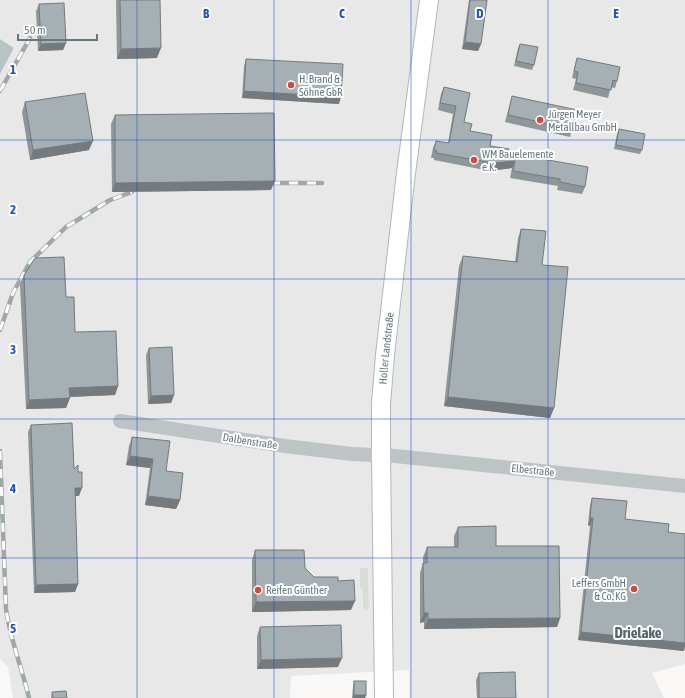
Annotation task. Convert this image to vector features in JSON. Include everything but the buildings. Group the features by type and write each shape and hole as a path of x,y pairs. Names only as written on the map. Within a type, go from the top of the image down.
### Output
{"main road":[{"name":"Holler Landstraße","path":"384,698 381,404 387,333 429,0"}],"street":[{"name":"Dalbenstraße","path":"120,421 285,446 352,454 381,455"},
{"name":"Elbestraße","path":"381,455 685,486"}],"shaded area":[{"path":"0,0 685,0 685,664 652,673 664,698 409,698 409,670 291,676 290,698 13,698 8,667 0,659 0,74 14,48 0,39","holes":["368,568 369,609 363,608 363,590 360,588 360,569"]},
{"path":"0,39 14,48 0,74"},
{"path":"360,568 368,568 369,609 365,609 363,607 363,590 360,588"}],"railway":[{"path":"0,91 30,38"},
{"path":"271,183 322,183"},
{"path":"0,330 13,293 30,262 66,227 110,200 132,192"},
{"path":"0,451 6,609 10,631 29,698"}],"place":[{"name":"H. Brand & Söhne GbR","path":"291,85"},
{"name":"Jürgen Meyer Metallbau GmbH","path":"540,120"},
{"name":"WM Bauelemente e.K.","path":"474,160"},
{"name":"Leffers GmbH & Co. KG","path":"634,589"},
{"name":"Reifen Günther","path":"258,590"}],"district":[{"name":"Drielake","path":"638,633"}]}
